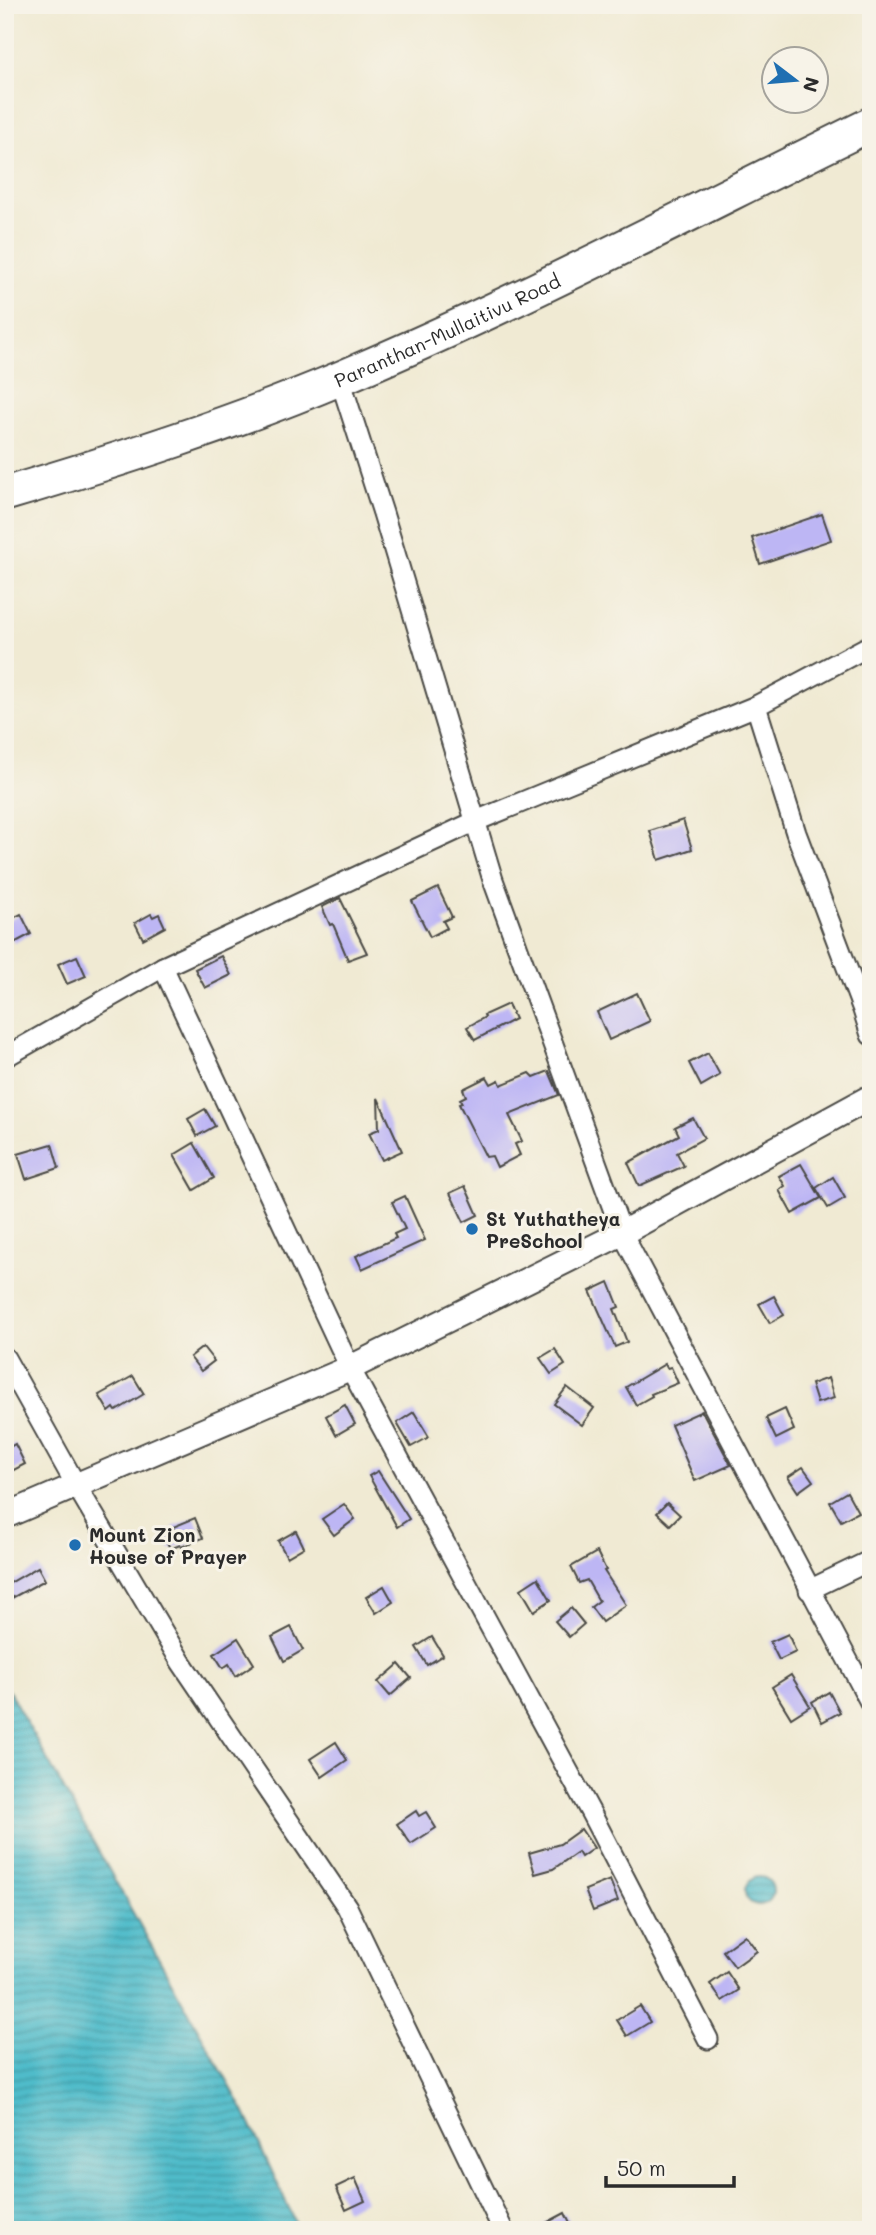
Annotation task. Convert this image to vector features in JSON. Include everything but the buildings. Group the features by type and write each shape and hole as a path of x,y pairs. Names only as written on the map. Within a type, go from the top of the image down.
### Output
{"highway":[{"name":"Paranthan-Mullaitivu Road","path":"5,494 139,454 340,379 480,315 871,124"}],"street":[{"path":"340,379 493,880 622,1233 871,1704"},
{"path":"5,1057 163,967 476,821 755,706 871,645"},
{"path":"755,706 796,833 871,1035"},
{"path":"163,967 350,1368 592,1815 708,2039"},
{"path":"5,1516 350,1368 622,1233 871,1097"},
{"path":"5,1358 76,1485 181,1662 347,1907 503,2230"},
{"path":"809,1590 871,1560"}],"water":[{"path":"5,1684 244,2111 299,2230 5,2230"},
{"path":"759,1877 769,1881 773,1891 769,1901 759,1905 749,1901 745,1891 749,1881"}],"place":[{"name":"St Yuthatheya PreSchool","path":"472,1229"},
{"name":"Mount Zion House of Prayer","path":"75,1545"}]}
